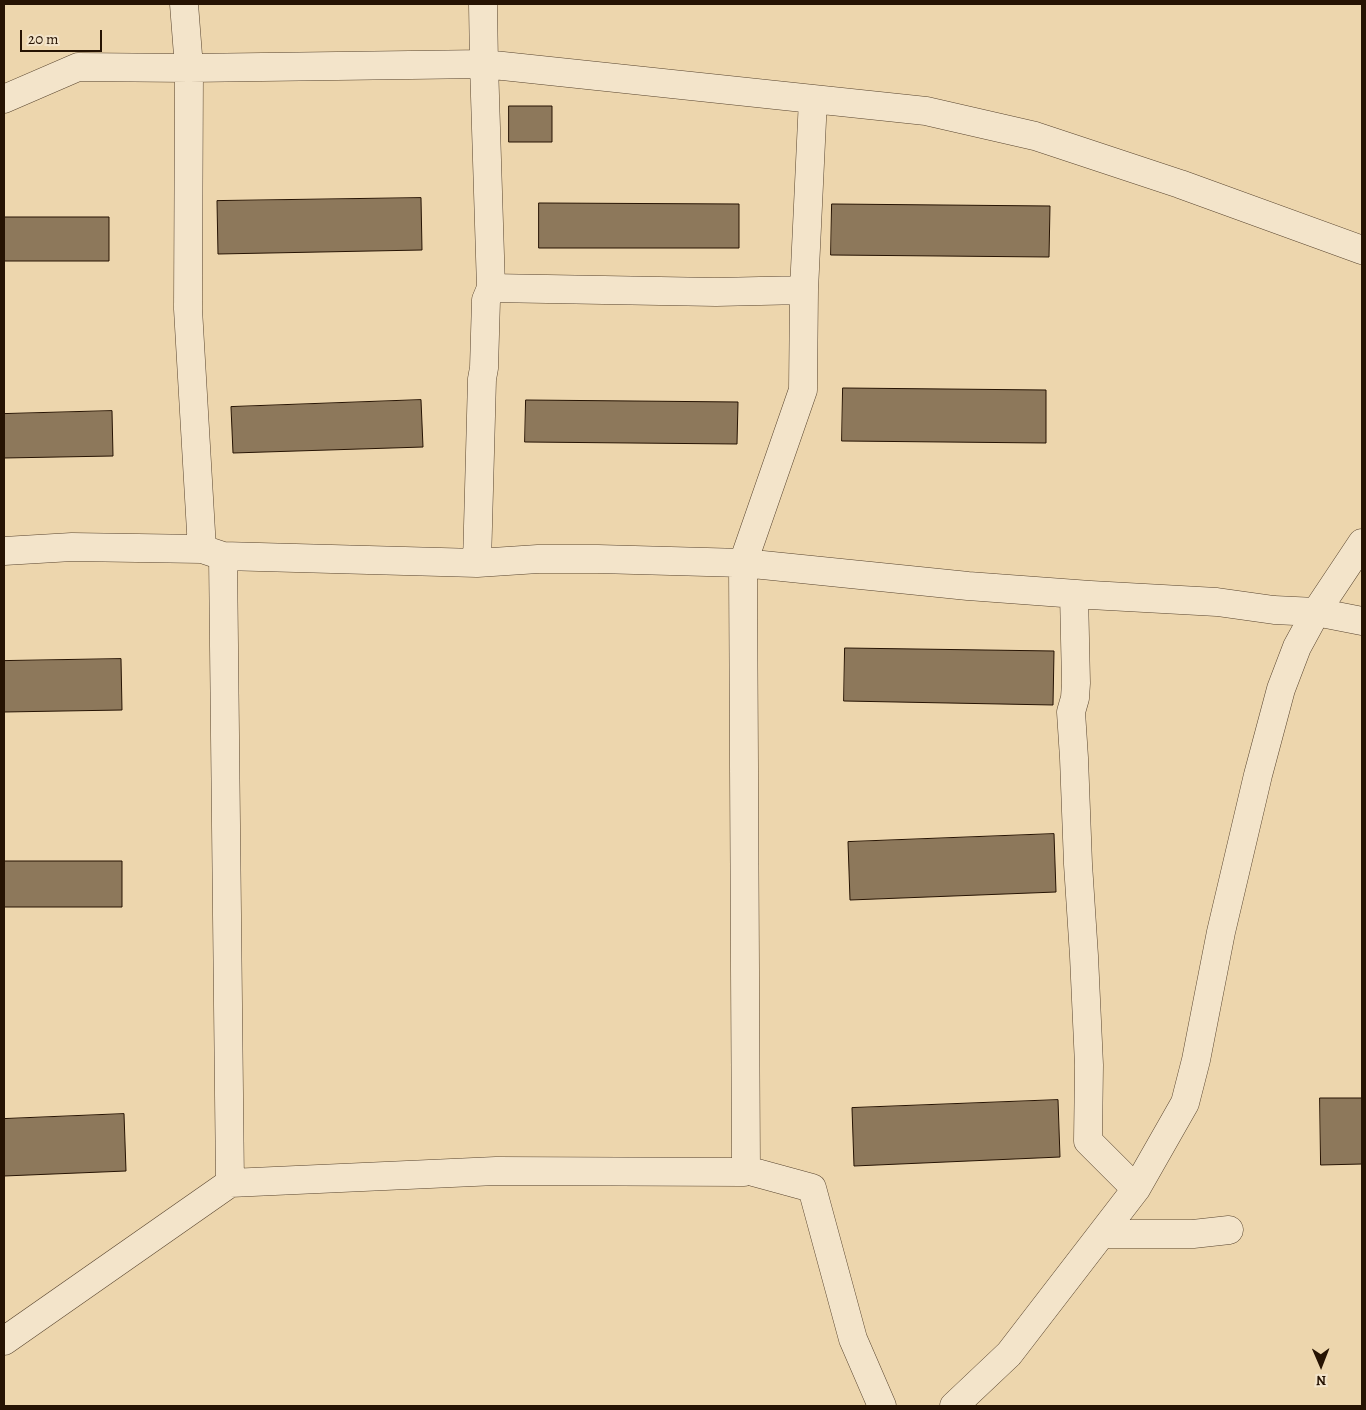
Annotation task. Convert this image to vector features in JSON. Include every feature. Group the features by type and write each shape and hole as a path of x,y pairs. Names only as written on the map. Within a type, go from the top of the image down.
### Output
{"street":[{"path":"184,4 189,68 188,309 212,552 230,1183"},
{"path":"477,563 486,300 491,288 483,4"},
{"path":"4,99 78,67 189,68 484,64 813,99 926,112 1035,136 1180,184 1362,250"},
{"path":"746,1170 743,564 803,390 804,290 813,99"},
{"path":"491,288 716,292 804,290"},
{"path":"954,1406 1009,1354 1102,1234 1136,1188 1185,1102 1196,1060 1221,932 1258,775 1281,689 1296,647 1316,612 1362,543"},
{"path":"4,551 72,547 477,563 538,559 598,559 743,564 968,586 1217,602 1274,610 1316,612 1362,621"},
{"path":"1074,594 1076,683 1075,698 1071,712 1088,1055 1088,1141 1136,1188"},
{"path":"4,1341 230,1183 496,1171 744,1172 746,1170 812,1188 853,1339 882,1406"},
{"path":"1102,1234 1193,1234 1229,1230"}],"building":[{"path":"509,106 552,106 552,142 509,142"},
{"path":"421,198 422,250 218,254 217,201"},
{"path":"539,203 739,204 739,248 539,248"},
{"path":"832,204 1050,206 1049,257 831,255"},
{"path":"4,217 109,217 109,261 4,261"},
{"path":"843,388 1046,390 1046,443 842,441"},
{"path":"421,400 423,447 233,453 231,407"},
{"path":"526,400 738,402 737,444 525,442"},
{"path":"112,411 113,456 4,458 4,414"},
{"path":"845,648 1054,651 1053,705 844,701"},
{"path":"121,659 122,710 4,712 4,661"},
{"path":"1054,834 1056,892 850,900 848,842"},
{"path":"4,861 122,861 122,907 4,907"},
{"path":"1320,1098 1362,1098 1362,1164 1321,1165"},
{"path":"1058,1100 1060,1157 854,1166 852,1108"},
{"path":"124,1114 126,1171 4,1176 4,1119"}]}
